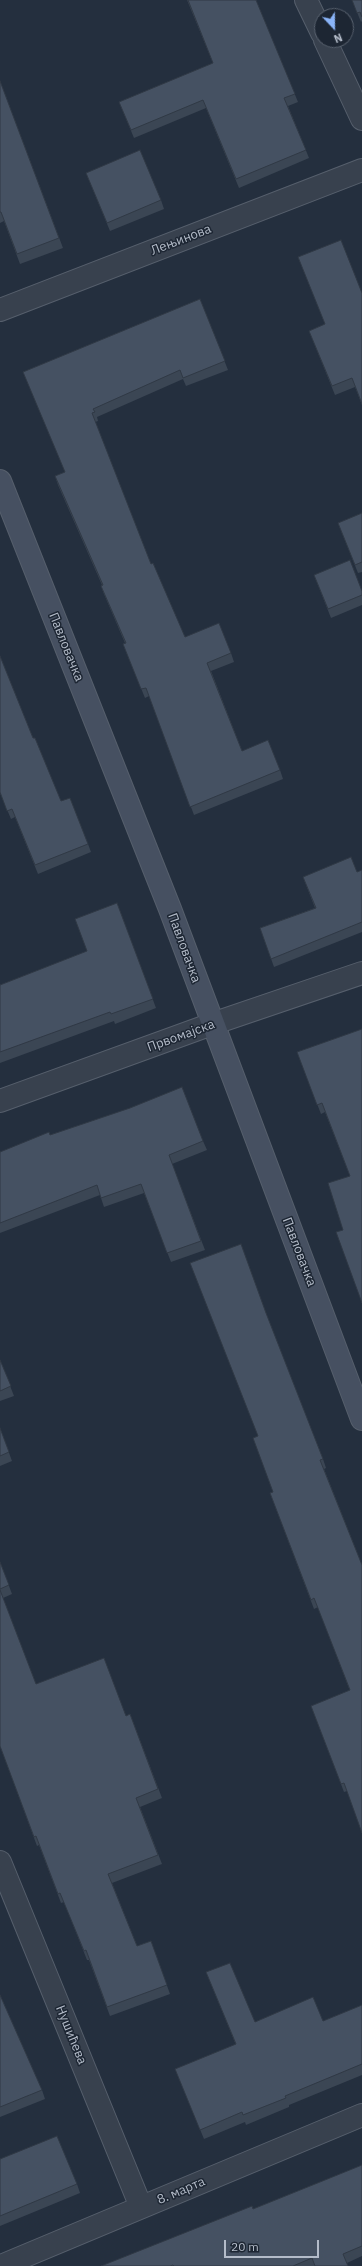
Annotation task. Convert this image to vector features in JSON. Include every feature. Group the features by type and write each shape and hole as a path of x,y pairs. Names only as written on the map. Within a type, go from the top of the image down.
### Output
{"street":[{"path":"306,0 314,16"},
{"path":"329,48 362,119"},
{"name":"Лењинова","path":"0,310 362,170"},
{"name":"Павловачка","path":"0,481 170,909 212,1024 362,1419"},
{"name":"Првомајска","path":"0,1101 212,1024 362,973"},
{"name":"Нушићева","path":"0,1862 141,2207"},
{"name":"8. марта","path":"1,2266 362,2115"}],"building":[{"path":"188,0 256,0 295,94 284,98 306,150 236,179 203,100 131,130 119,102 213,63"},
{"path":"352,0 362,0 362,17 360,12 357,13"},
{"path":"0,81 59,238 17,254 0,212"},
{"path":"140,150 161,200 107,223 86,173"},
{"path":"341,240 362,293 362,404 352,378 332,386 309,331 325,324 298,257"},
{"path":"200,299 225,361 183,378 180,370 93,409 95,412 92,413 151,564 153,563 185,637 219,623 231,653 207,663 242,751 268,740 280,770 190,807 146,688 141,689 123,644 126,643 101,586 103,585 55,476 65,472 23,372"},
{"path":"362,513 362,562 355,565 338,523"},
{"path":"350,560 362,591 362,595 328,609 314,575"},
{"path":"0,656 33,738 35,738 61,801 70,798 88,844 35,865 12,809 7,811 0,792"},
{"path":"351,857 357,872 362,870 362,922 271,959 260,928 316,908 303,877"},
{"path":"117,903 153,999 111,1014 110,1012 0,1052 0,985 87,951 75,919"},
{"path":"362,1029 362,1303 336,1232 343,1230 328,1183 350,1176 322,1103 317,1105 297,1052"},
{"path":"182,1087 203,1141 169,1155 201,1241 167,1253 141,1184 101,1198 97,1185 0,1223 0,1152 49,1132 50,1135 130,1108"},
{"path":"241,1244 266,1313 323,1459 320,1460 362,1565 362,1833 344,1783 341,1784 311,1706 350,1690 314,1598 311,1600 270,1493 273,1492 253,1438 258,1436 190,1263"},
{"path":"0,1360 11,1386 0,1391"},
{"path":"0,1428 9,1452 0,1456"},
{"path":"0,1562 9,1585 0,1589"},
{"path":"0,1590 36,1684 104,1658 126,1716 130,1714 158,1789 136,1798 158,1855 108,1874 137,1946 151,1941 167,1985 107,2007 86,1950 84,1951 60,1893 58,1894 36,1836 34,1837 0,1746"},
{"path":"230,1963 255,2022 313,1997 323,2021 362,2005 362,2064 285,2096 286,2098 243,2115 242,2112 200,2130 175,2069 236,2044 206,1972"},
{"path":"0,1995 42,2090 0,2107"},
{"path":"57,2136 77,2184 0,2216 0,2159"},
{"path":"362,2165 362,2246 343,2254 348,2266 315,2266 312,2258 293,2266 101,2266 252,2206 253,2209"}]}
